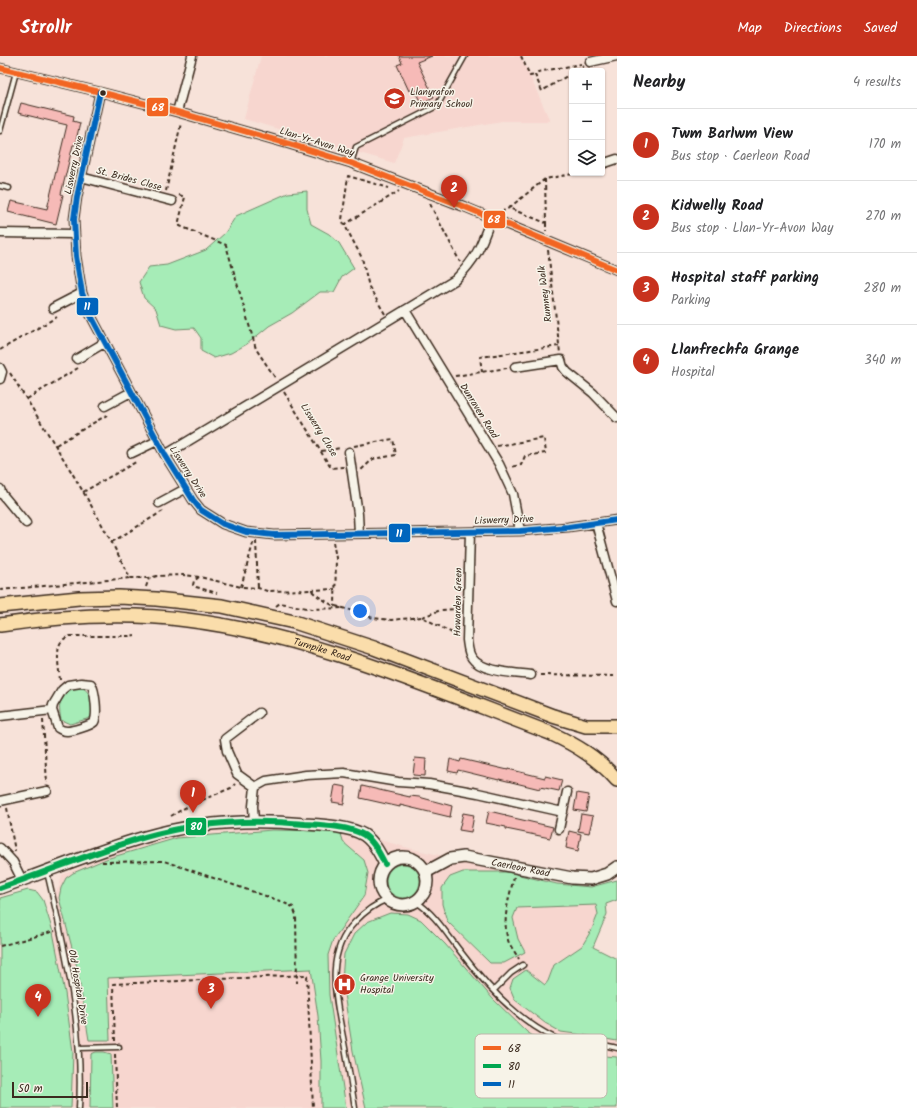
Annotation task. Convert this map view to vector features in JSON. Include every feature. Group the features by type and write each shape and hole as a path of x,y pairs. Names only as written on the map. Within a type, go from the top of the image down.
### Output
{"highway":[{"name":"Turnpike Road","path":"0,606 79,598 120,597 171,600 222,606 294,622 367,646 553,716 586,726 617,726"},
{"name":"Turnpike Road","path":"0,625 78,616 119,615 186,620 269,635 370,665 550,733 575,744 594,757 609,770 617,780"}],"main road":[{"path":"0,888 108,848 147,836 214,824 281,821 349,829 364,835 374,845 385,864"},
{"path":"399,857 414,859 426,872 427,885 424,892 412,903 403,905 395,904 388,900 382,893 379,885 379,877 385,864 392,859 399,857"},
{"name":"Caerleon Road","path":"426,872 450,858 464,857 572,878 591,879 607,874 617,868"}],"street":[{"path":"180,113 192,56"},
{"path":"590,62 617,56"},
{"name":"Llan-Yr-Avon Way","path":"0,68 180,113 351,163 491,218 617,270"},
{"name":"Liswerry Drive","path":"100,92 81,177 74,219 76,256 82,293 104,343 130,392 185,489 201,510 223,524 235,529 256,534 470,532 568,527 617,520"},
{"path":"605,163 617,159"},
{"name":"St. Brides Close","path":"81,177 174,196"},
{"path":"165,455 455,280 475,257 491,218"},
{"path":"0,233 74,234"},
{"path":"53,308 82,293"},
{"name":"Dunraven Road","path":"405,310 501,468 513,494 520,530"},
{"path":"77,359 104,343"},
{"path":"515,367 561,360 563,367 567,372 593,393 617,418"},
{"path":"105,406 130,392"},
{"path":"132,453 157,441"},
{"name":"Liswerry Close","path":"346,449 351,469 358,514 359,533"},
{"path":"159,503 185,489"},
{"path":"1,493 26,522"},
{"path":"596,524 617,600"},
{"name":"Hawarden Green","path":"470,532 468,651 472,659 479,665 488,668 531,675"},
{"path":"81,683 90,684 93,688 96,711 96,718 93,723 72,731 65,731 58,728 52,710 53,705 62,690 68,685 81,683"},
{"path":"0,716 52,710"},
{"path":"255,787 237,774 225,739 258,713"},
{"path":"255,787 266,781 306,775 344,773 398,782 429,784 478,793 563,812"},
{"path":"254,822 253,806 255,787"},
{"path":"3,803 47,791"},
{"path":"559,830 567,792"},
{"path":"0,848 13,862 22,880"}],"lane":[{"path":"351,163 356,147 437,106 464,56"},
{"path":"0,132 16,72"},
{"path":"0,186 9,188"},
{"name":"Old Hospital Drive","path":"46,871 74,1003 79,1048 79,1108"},
{"path":"355,1108 335,993 336,960 339,947 346,931 367,911 378,903 388,900"},
{"path":"415,901 425,907 494,990 511,1007 547,1034"},
{"path":"494,990 511,973 523,965"},
{"path":"607,1046 617,1048"},
{"path":"79,1048 117,1047"}],"path":[{"path":"521,56 530,76 538,72 590,62"},
{"path":"534,75 542,91 569,75"},
{"path":"174,196 166,191 180,113"},
{"path":"545,180 546,223 509,208 545,180 569,175"},
{"path":"344,225 399,192 348,176 342,220 344,225 362,258 369,287 388,320"},
{"name":"Liswerry Close","path":"174,196 185,197 179,221 180,226 226,245 256,349 332,468 351,469"},
{"path":"430,204 464,271"},
{"name":"Rumney Walk","path":"546,241 561,360"},
{"path":"0,350 58,316 53,308"},
{"path":"482,372 480,358 559,346"},
{"path":"26,399 82,366 77,359"},
{"path":"446,378 515,367"},
{"path":"3,372 26,399 56,446 112,542 130,578"},
{"path":"56,446 109,414 105,406"},
{"path":"489,447 544,438 546,453 525,456 521,465 501,468"},
{"path":"321,451 346,449 393,439 396,455 373,459 359,472 351,469"},
{"path":"83,492 136,461 132,453"},
{"path":"112,542 164,512 159,503"},
{"path":"332,533 336,558 335,606"},
{"path":"241,587 256,534"},
{"path":"256,534 258,588"},
{"path":"0,590 130,578 183,575 200,577 241,587 258,588 267,591 335,589"},
{"path":"200,577 194,581 193,585 220,594 219,597"},
{"path":"146,586 149,578"},
{"path":"311,590 316,595 335,606 381,620 422,617 441,610 468,608"},
{"path":"269,605 276,607 280,603 312,609 345,608"},
{"path":"422,617 467,640"},
{"path":"60,682 58,648 61,641 70,636 135,635"},
{"path":"531,675 617,676"},
{"path":"42,710 47,791"},
{"path":"171,816 190,805 231,788 242,778"},
{"path":"3,803 16,852"},
{"path":"100,862 164,862 293,906 296,915 297,983"},
{"path":"516,866 508,903 506,922 509,942 523,965"},
{"path":"0,946 53,932 59,929"},
{"path":"117,1108 117,1047 113,984 297,975 307,976 313,1108"}],"shaded area":[{"name":"Llanyrafon Primary School","path":"261,56 521,56 550,121 502,121 404,138 394,163 244,119"},
{"name":"Grange University Hospital","path":"235,828 328,831 363,835 412,849 475,863 530,879 557,884 591,887 599,885 607,914 593,947 617,959 617,1108 0,1108 0,946 53,932 59,927 52,897 59,887 62,875 100,858 170,837"}],"green space":[{"path":"307,191 307,209 311,224 329,234 339,243 354,268 342,277 334,292 320,292 292,313 269,326 247,344 231,353 214,358 201,351 201,338 194,328 176,329 161,325 156,309 144,298 139,282 149,267 167,265 206,250 225,233 236,216 288,193"},
{"path":"71,688 83,688 90,695 92,704 91,714 90,718 70,724 61,720 60,703"},
{"path":"272,830 328,831 341,833 343,842 364,860 368,873 364,896 333,940 328,955 329,995 346,1108 321,1108 321,1061 318,1016 311,969 108,978 110,1040 89,1040 77,967 59,898 61,888 66,878 73,873 106,859 177,838"},
{"path":"406,864 413,866 418,871 420,881 418,891 413,896 400,898 393,896 388,891 386,878 388,871 393,866"},
{"path":"463,872 507,872 557,884 591,887 617,880 617,900 606,904 607,914 593,947 617,959 617,1041 607,1039 607,1034 576,1034 561,1032 545,1023 515,1000 510,988 513,979 526,970 545,985 554,965 582,946 592,929 598,914 596,905 517,908 513,918 518,939 525,952 504,963 490,963 447,921 442,904 442,888 450,877"},
{"path":"28,890 37,892 43,900 53,932 65,993 73,1052 71,1108 0,1108 0,898"},
{"path":"390,913 408,914 421,920 445,944 493,999 530,1034 475,1034 475,1098 607,1098 607,1056 617,1057 617,1108 366,1108 353,1051 342,981 344,954 354,934 367,922"},
{"path":"96,1052 111,1054 113,1108 90,1108 91,1054"}],"building":[{"path":"399,56 432,56 417,62 434,97 421,103 414,89 409,91 397,65 402,63"},
{"path":"21,103 74,116 73,121 80,123 61,194 63,195 56,224 8,212 11,201 47,209 67,125 18,113"},
{"path":"415,758 426,759 425,776 413,775"},
{"path":"450,759 460,762 461,759 545,778 545,776 562,780 559,791 540,787 540,789 458,770 457,773 448,771"},
{"path":"335,785 346,787 344,804 332,802"},
{"path":"362,786 410,797 419,797 452,806 450,817 400,805 400,807 360,798"},
{"path":"577,793 589,795 586,812 574,810"},
{"path":"489,811 553,827 550,838 506,829 506,827 486,823"},
{"path":"463,813 474,815 471,832 459,830"},
{"path":"581,814 593,816 589,833 578,831"},
{"path":"569,831 581,834 578,851 566,848"}],"transit line":[{"name":"68","path":"0,68 177,112 351,163 465,207 617,270"},
{"name":"11","path":"100,92 77,197 74,219 76,256 82,293 90,314 165,455 193,500 201,510 223,524 246,532 274,535 520,531 568,527 617,520"},
{"name":"80","path":"0,888 145,837 184,828 224,823 285,823 327,826 351,830 364,835 371,841 385,864"}],"place":[{"name":"Llanyrafon Primary School","path":"395,98"},
{"name":"Kidwelly Road","path":"454,208"},
{"name":"Twm Barlwm View","path":"193,813"},
{"name":"Grange University Hospital","path":"344,984"},
{"name":"Hospital staff parking","path":"211,1009"},
{"name":"Llanfrechfa Grange","path":"38,1017"}]}
